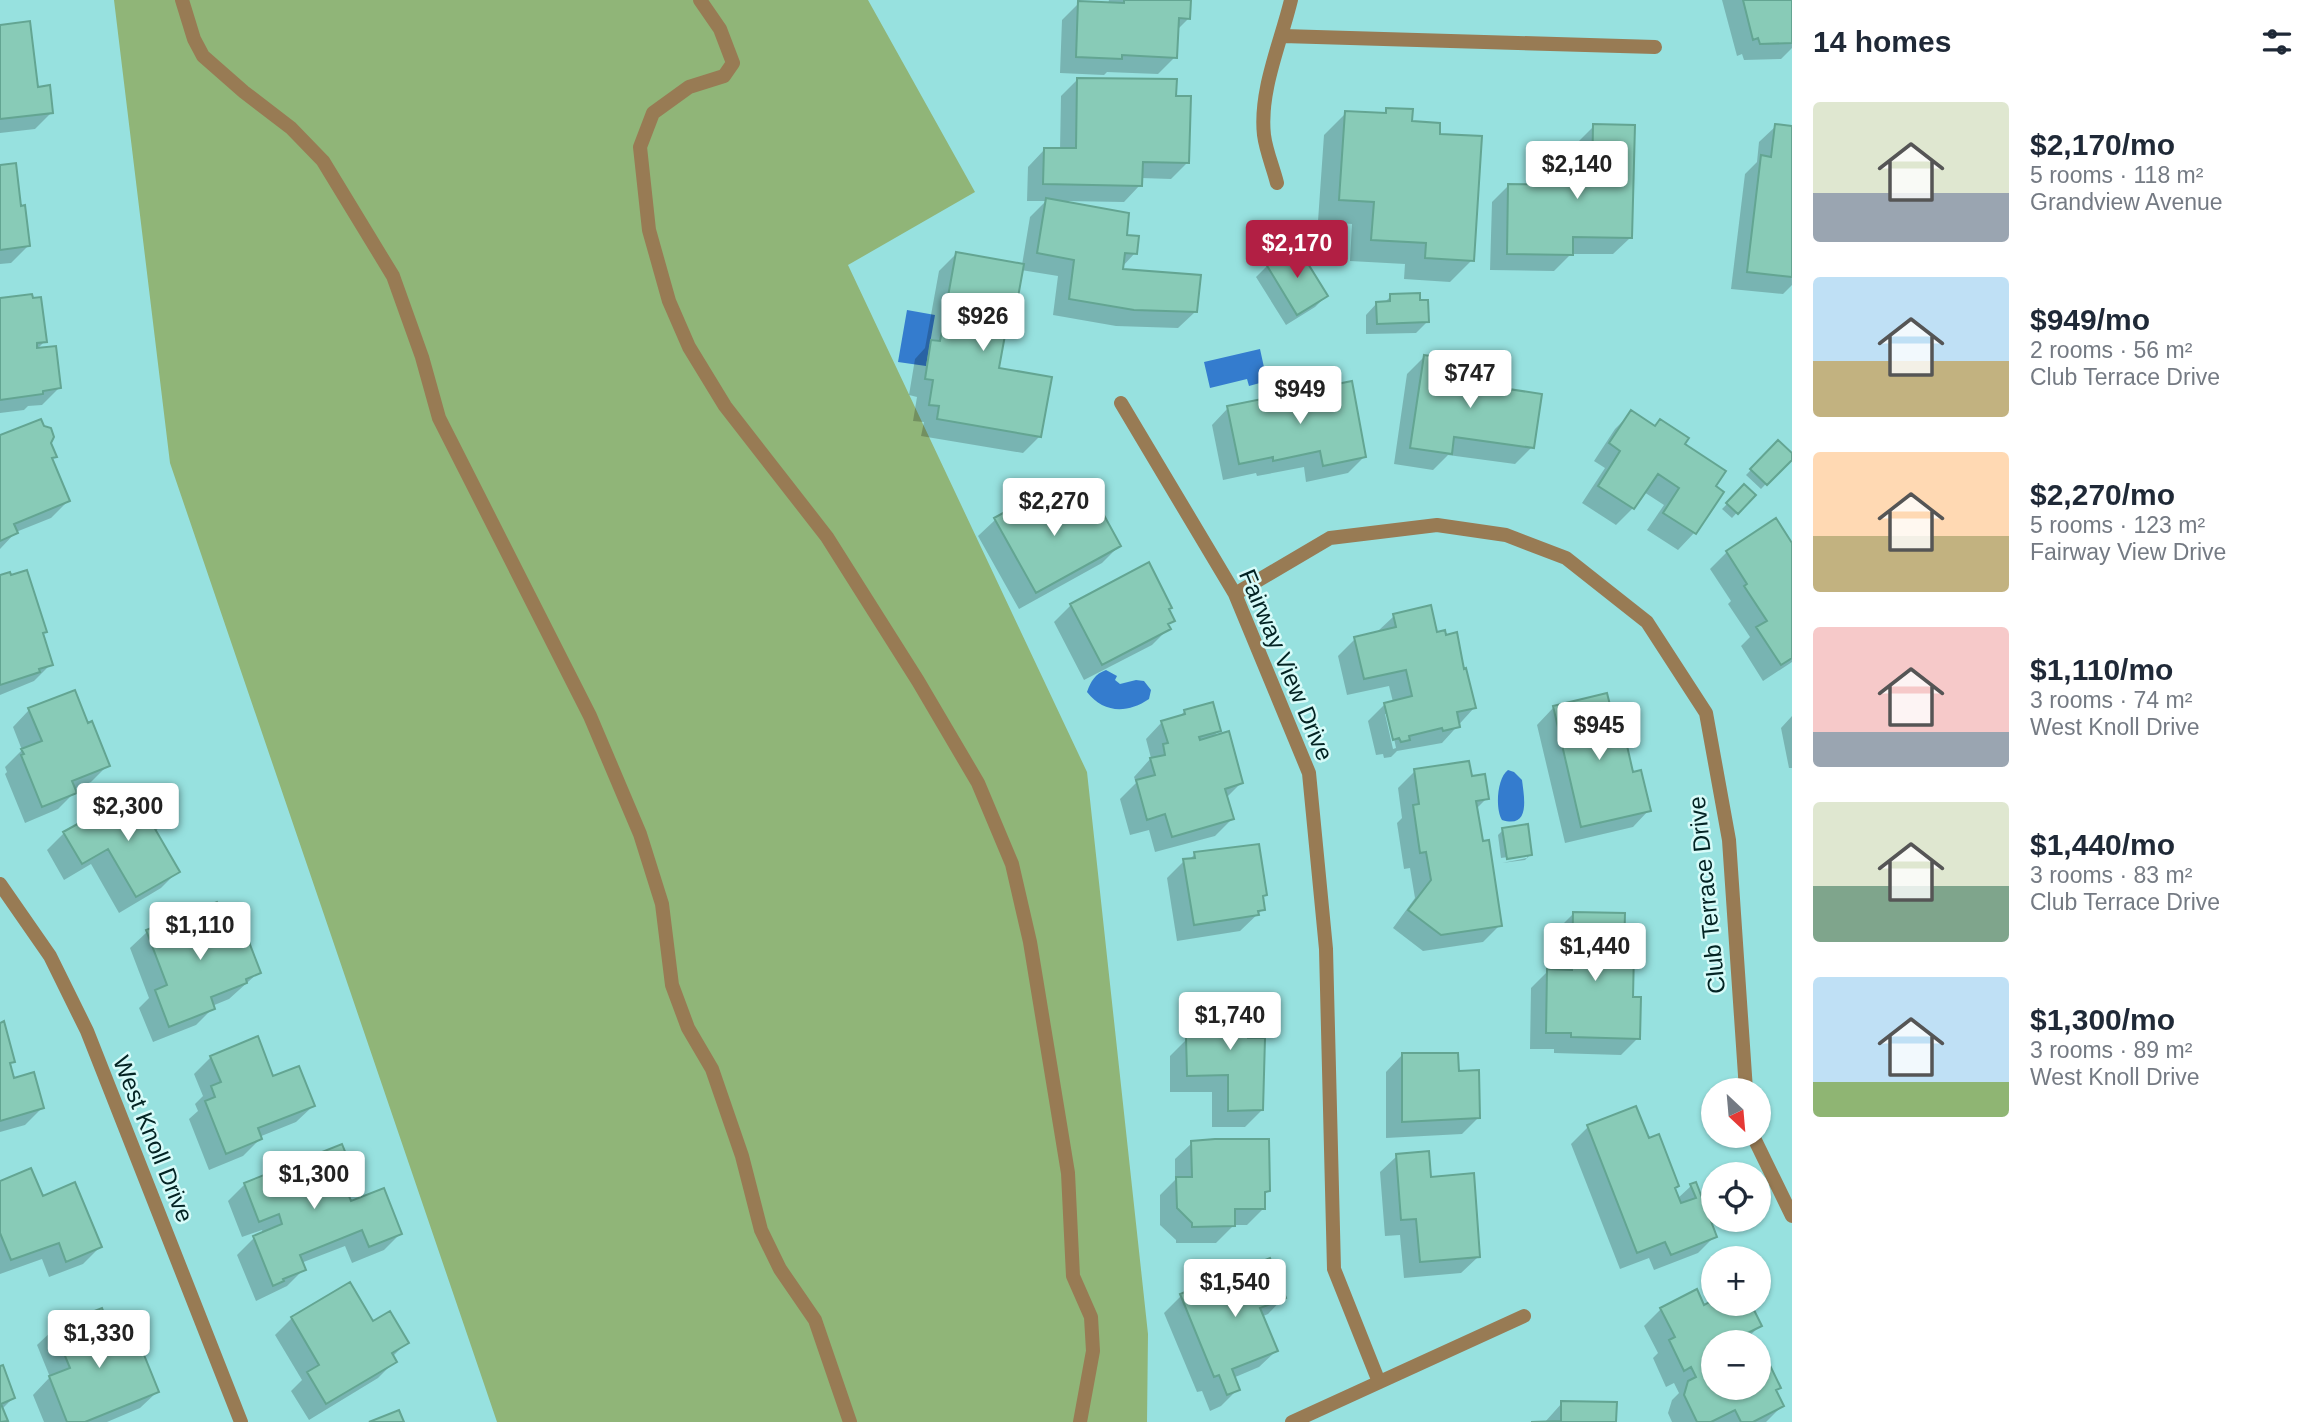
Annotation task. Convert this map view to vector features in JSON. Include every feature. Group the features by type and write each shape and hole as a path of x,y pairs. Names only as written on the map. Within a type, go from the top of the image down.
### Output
{"street":[{"path":"182,0 194,39 203,56 243,92 291,128 323,161 393,276 422,357 439,418 590,716 640,834 662,904 672,985 688,1028 712,1069 742,1156 761,1230 780,1269 815,1320 850,1422"},
{"path":"700,0 720,29 733,63 724,76 688,86 653,113 640,147 649,230 669,301 688,347 725,406 827,537 918,681 978,783 1012,864 1030,942 1068,1173 1073,1276 1091,1317 1093,1351 1080,1422"},
{"path":"1277,183 1264,134 1266,86 1283,36 1291,0"},
{"path":"1283,36 1655,47"},
{"name":"Fairway View Drive","path":"1122,404 1235,594 1309,773 1326,949 1334,1269 1378,1381"},
{"name":"Club Terrace Drive","path":"1235,594 1330,538 1437,525 1506,535 1566,558 1647,622 1706,713 1730,840 1745,1078"},
{"name":"West Knoll Drive","path":"0,884 50,956 87,1031 241,1422"},
{"path":"1759,1148 1792,1216"},
{"path":"1292,1422 1524,1316"}],"green space":[{"path":"114,0 868,0 975,192 848,265 1087,772 1148,1334 1147,1422 497,1422 170,463"}],"water":[{"path":"907,310 935,315 926,366 898,362"},
{"path":"1260,349 1267,381 1249,386 1247,379 1210,388 1204,362"},
{"path":"1106,670 1117,676 1115,680 1120,684 1144,681 1151,690 1149,699 1124,709 1100,704 1087,692 1094,678"},
{"path":"1508,770 1522,780 1524,795 1522,816 1511,822 1502,820 1498,801 1499,786"}],"building":[{"path":"1124,0 1191,0 1190,19 1179,18 1177,58 1122,55 1122,59 1076,57 1078,1 1124,3"},
{"path":"1743,0 1792,0 1792,43 1760,44 1758,38 1753,40"},
{"path":"30,21 38,87 50,85 53,113 0,119 0,25"},
{"path":"1077,78 1177,79 1176,96 1191,96 1189,163 1143,162 1142,186 1043,184 1044,148 1076,148"},
{"path":"1386,108 1413,109 1412,121 1440,123 1440,134 1482,136 1474,261 1425,258 1426,243 1371,240 1374,202 1339,200 1345,111 1386,113"},
{"path":"1593,124 1635,125 1632,238 1573,237 1573,255 1507,254 1508,184 1592,185"},
{"path":"1775,124 1792,126 1792,277 1747,272 1761,155 1771,157"},
{"path":"16,163 21,206 25,205 30,246 0,250 0,165"},
{"path":"1046,198 1129,213 1127,235 1139,236 1137,254 1125,253 1123,269 1201,275 1197,312 1134,310 1069,299 1074,260 1037,253"},
{"path":"1297,246 1328,296 1297,315 1266,264"},
{"path":"956,252 1024,264 1016,308 1010,308 999,368 1052,377 1041,437 937,419 939,406 929,405 933,380 925,379 931,340 940,341"},
{"path":"1420,293 1420,300 1428,300 1429,322 1377,324 1376,302 1390,301 1390,294"},
{"path":"32,294 33,298 41,297 47,342 37,343 37,348 56,346 61,388 43,391 43,394 0,400 0,298"},
{"path":"1424,355 1470,362 1468,383 1542,394 1534,448 1454,437 1452,454 1410,448"},
{"path":"1352,381 1366,457 1323,466 1320,451 1273,461 1273,457 1239,464 1227,406"},
{"path":"1631,410 1655,426 1660,419 1689,438 1685,444 1726,471 1716,486 1724,492 1696,534 1663,513 1679,488 1658,474 1634,509 1598,486 1620,451 1609,443"},
{"path":"41,419 44,426 51,428 54,437 51,443 57,457 52,458 70,501 14,524 18,533 0,541 0,435"},
{"path":"1778,440 1792,453 1792,460 1767,485 1750,469"},
{"path":"1744,484 1756,495 1738,514 1726,503"},
{"path":"1054,485 1076,522 1100,508 1121,546 1036,593 994,518"},
{"path":"1776,518 1792,543 1792,658 1781,665 1756,627 1767,621 1744,586 1747,584 1726,551"},
{"path":"1149,562 1172,608 1169,609 1175,621 1168,624 1171,629 1102,665 1070,604"},
{"path":"27,570 47,632 43,633 53,665 0,685 0,575"},
{"path":"1431,605 1437,632 1445,630 1446,635 1457,632 1464,669 1466,668 1476,708 1457,712 1460,727 1443,731 1442,728 1409,736 1410,740 1401,742 1399,738 1393,740 1384,703 1412,696 1406,670 1364,679 1354,637 1396,627 1393,614"},
{"path":"75,690 88,723 92,721 110,766 72,781 77,793 42,807 21,755 24,754 21,749 42,741 28,708"},
{"path":"1607,693 1616,729 1623,728 1633,772 1641,770 1651,811 1581,827 1553,706"},
{"path":"1213,702 1221,731 1199,737 1200,740 1229,731 1243,783 1225,789 1234,819 1172,837 1165,814 1147,820 1136,780 1155,775 1150,758 1165,755 1163,744 1168,743 1161,721 1185,714 1184,710"},
{"path":"1469,761 1472,776 1485,774 1489,799 1476,801 1483,841 1489,840 1502,926 1441,935 1408,910 1431,880 1426,852 1420,853 1413,805 1419,804 1414,769"},
{"path":"153,795 168,822 155,829 180,872 136,897 108,849 82,864 63,832 112,805 118,815"},
{"path":"1528,824 1532,855 1507,859 1502,828"},
{"path":"1259,844 1267,895 1263,896 1265,910 1258,911 1259,915 1194,925 1183,859 1195,858 1194,852"},
{"path":"217,902 228,930 242,924 261,973 246,979 247,983 211,997 215,1009 169,1027 155,990 167,985 146,930"},
{"path":"1573,912 1625,913 1624,952 1634,952 1633,997 1641,997 1640,1039 1571,1037 1571,1033 1546,1033 1547,969 1572,970"},
{"path":"1208,994 1248,994 1248,1038 1265,1038 1263,1110 1228,1111 1228,1075 1187,1076 1186,1037 1208,1037"},
{"path":"4,1021 15,1062 10,1063 14,1078 34,1072 44,1108 0,1121 0,1023"},
{"path":"258,1036 273,1076 299,1066 315,1106 258,1128 262,1139 226,1154 205,1101 215,1097 211,1086 221,1082 210,1056"},
{"path":"1402,1053 1458,1053 1459,1071 1479,1070 1480,1118 1402,1122"},
{"path":"1636,1106 1649,1138 1659,1134 1679,1186 1675,1188 1681,1203 1696,1198 1690,1184 1696,1182 1701,1195 1701,1232 1715,1232 1717,1237 1671,1255 1665,1242 1637,1253 1587,1125"},
{"path":"1269,1139 1270,1191 1265,1192 1265,1209 1235,1209 1235,1226 1192,1227 1192,1223 1177,1208 1176,1177 1192,1177 1191,1141"},
{"path":"342,1144 354,1174 342,1179 351,1201 384,1188 402,1234 369,1247 362,1230 300,1255 306,1270 273,1286 253,1236 282,1224 279,1214 259,1222 244,1183"},
{"path":"1429,1151 1431,1177 1474,1173 1480,1257 1420,1262 1416,1219 1401,1220 1396,1154"},
{"path":"31,1168 43,1196 75,1182 102,1247 66,1262 59,1243 11,1260 0,1233 0,1181"},
{"path":"1270,1258 1286,1298 1260,1308 1278,1351 1232,1369 1240,1390 1227,1395 1219,1375 1214,1377 1180,1294"},
{"path":"350,1282 373,1321 390,1311 409,1343 392,1353 397,1362 326,1404 307,1372 319,1365 291,1317"},
{"path":"1697,1289 1701,1298 1701,1316 1757,1316 1762,1326 1754,1330 1701,1330 1701,1400 1771,1400 1771,1367 1781,1388 1776,1390 1784,1406 1753,1422 1741,1422 1735,1410 1711,1422 1697,1422 1684,1395 1688,1381 1696,1377 1691,1367 1684,1371 1669,1340 1675,1337 1660,1308"},
{"path":"102,1308 118,1348 138,1340 159,1392 85,1422 67,1422 49,1376 70,1368 53,1327"},
{"path":"3,1365 15,1398 1,1404 8,1421 0,1422 0,1366"},
{"path":"1561,1401 1617,1402 1616,1422 1531,1422 1561,1421"},
{"path":"399,1410 404,1422 369,1422"}]}
